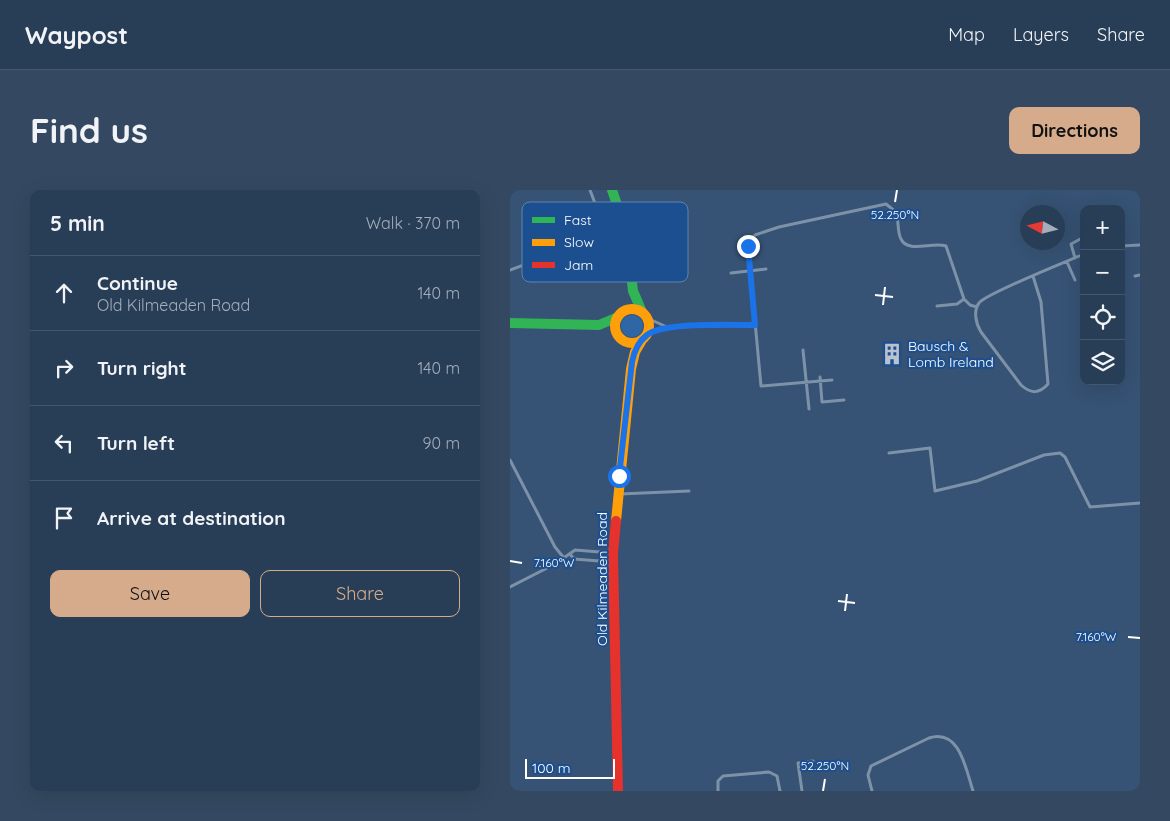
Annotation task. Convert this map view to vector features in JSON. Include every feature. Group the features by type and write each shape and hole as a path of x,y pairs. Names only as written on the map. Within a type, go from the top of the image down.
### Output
{"street":[{"path":"612,190 616,202"},
{"path":"621,339 615,326 630,295 632,282"},
{"path":"592,325 609,329 621,339 632,343 644,337 649,326 635,298 633,282"},
{"path":"510,323 592,325 608,323 631,309 644,315"},
{"name":"Old Kilmeaden Road","path":"618,791 613,557 617,494 631,369 633,357 644,337"},
{"name":"Old Kilmeaden Road","path":"621,339 629,351 631,369"}],"lane":[{"path":"590,190 594,202"},
{"path":"832,380 820,379 761,386 748,246 750,240 755,235 779,227 886,204 896,212 900,237 906,244 913,246 937,243 946,246 964,299 970,305 977,307"},
{"path":"1075,258 1071,244 1080,239"},
{"path":"1125,246 1140,245"},
{"path":"1033,276 1041,302 1048,376 1048,384 1042,391 1034,393 1027,391 1020,385 977,326 977,307 984,298 1033,276 1067,262 1080,256"},
{"path":"1067,262 1075,280"},
{"path":"510,270 522,266"},
{"path":"731,272 766,269"},
{"path":"1135,276 1140,275"},
{"path":"937,306 957,304 964,299"},
{"path":"644,315 668,327"},
{"path":"644,337 668,327 755,325"},
{"path":"802,350 809,409"},
{"path":"820,379 822,402 844,400"},
{"path":"889,453 930,448 935,492 977,481 1044,456 1060,453 1065,457 1090,507 1140,503"},
{"path":"510,460 554,547 564,558"},
{"path":"617,494 690,491"},
{"path":"510,587 564,558 575,550 613,557"},
{"path":"570,554 574,559 613,557"},
{"path":"872,791 868,775 873,765 929,738 939,736 951,740 958,748 974,791"},
{"path":"802,791 798,763 813,761"},
{"path":"718,791 718,781 723,776 769,772 777,776 780,791"}],"shaded area":[{"path":"628,315 636,315 643,322 643,330 636,337 628,337 621,330 621,322"}],"traffic: fast":[{"path":"612,190 616,202"},
{"path":"632,282 633,291 642,312"},
{"path":"510,323 599,325 618,317"}],"traffic: slow":[{"path":"632,309 644,314 649,326 644,338 632,343 620,338 615,326 620,314 632,309"},
{"path":"616,521 631,369 635,352 642,340"}],"traffic: jam":[{"path":"616,521 613,553 618,791"}],"place":[{"name":"Bausch & Lomb Ireland","path":"892,354"}],"route":[{"path":"619,476 632,362 637,347 647,334 668,327 755,325 748,246"}]}
